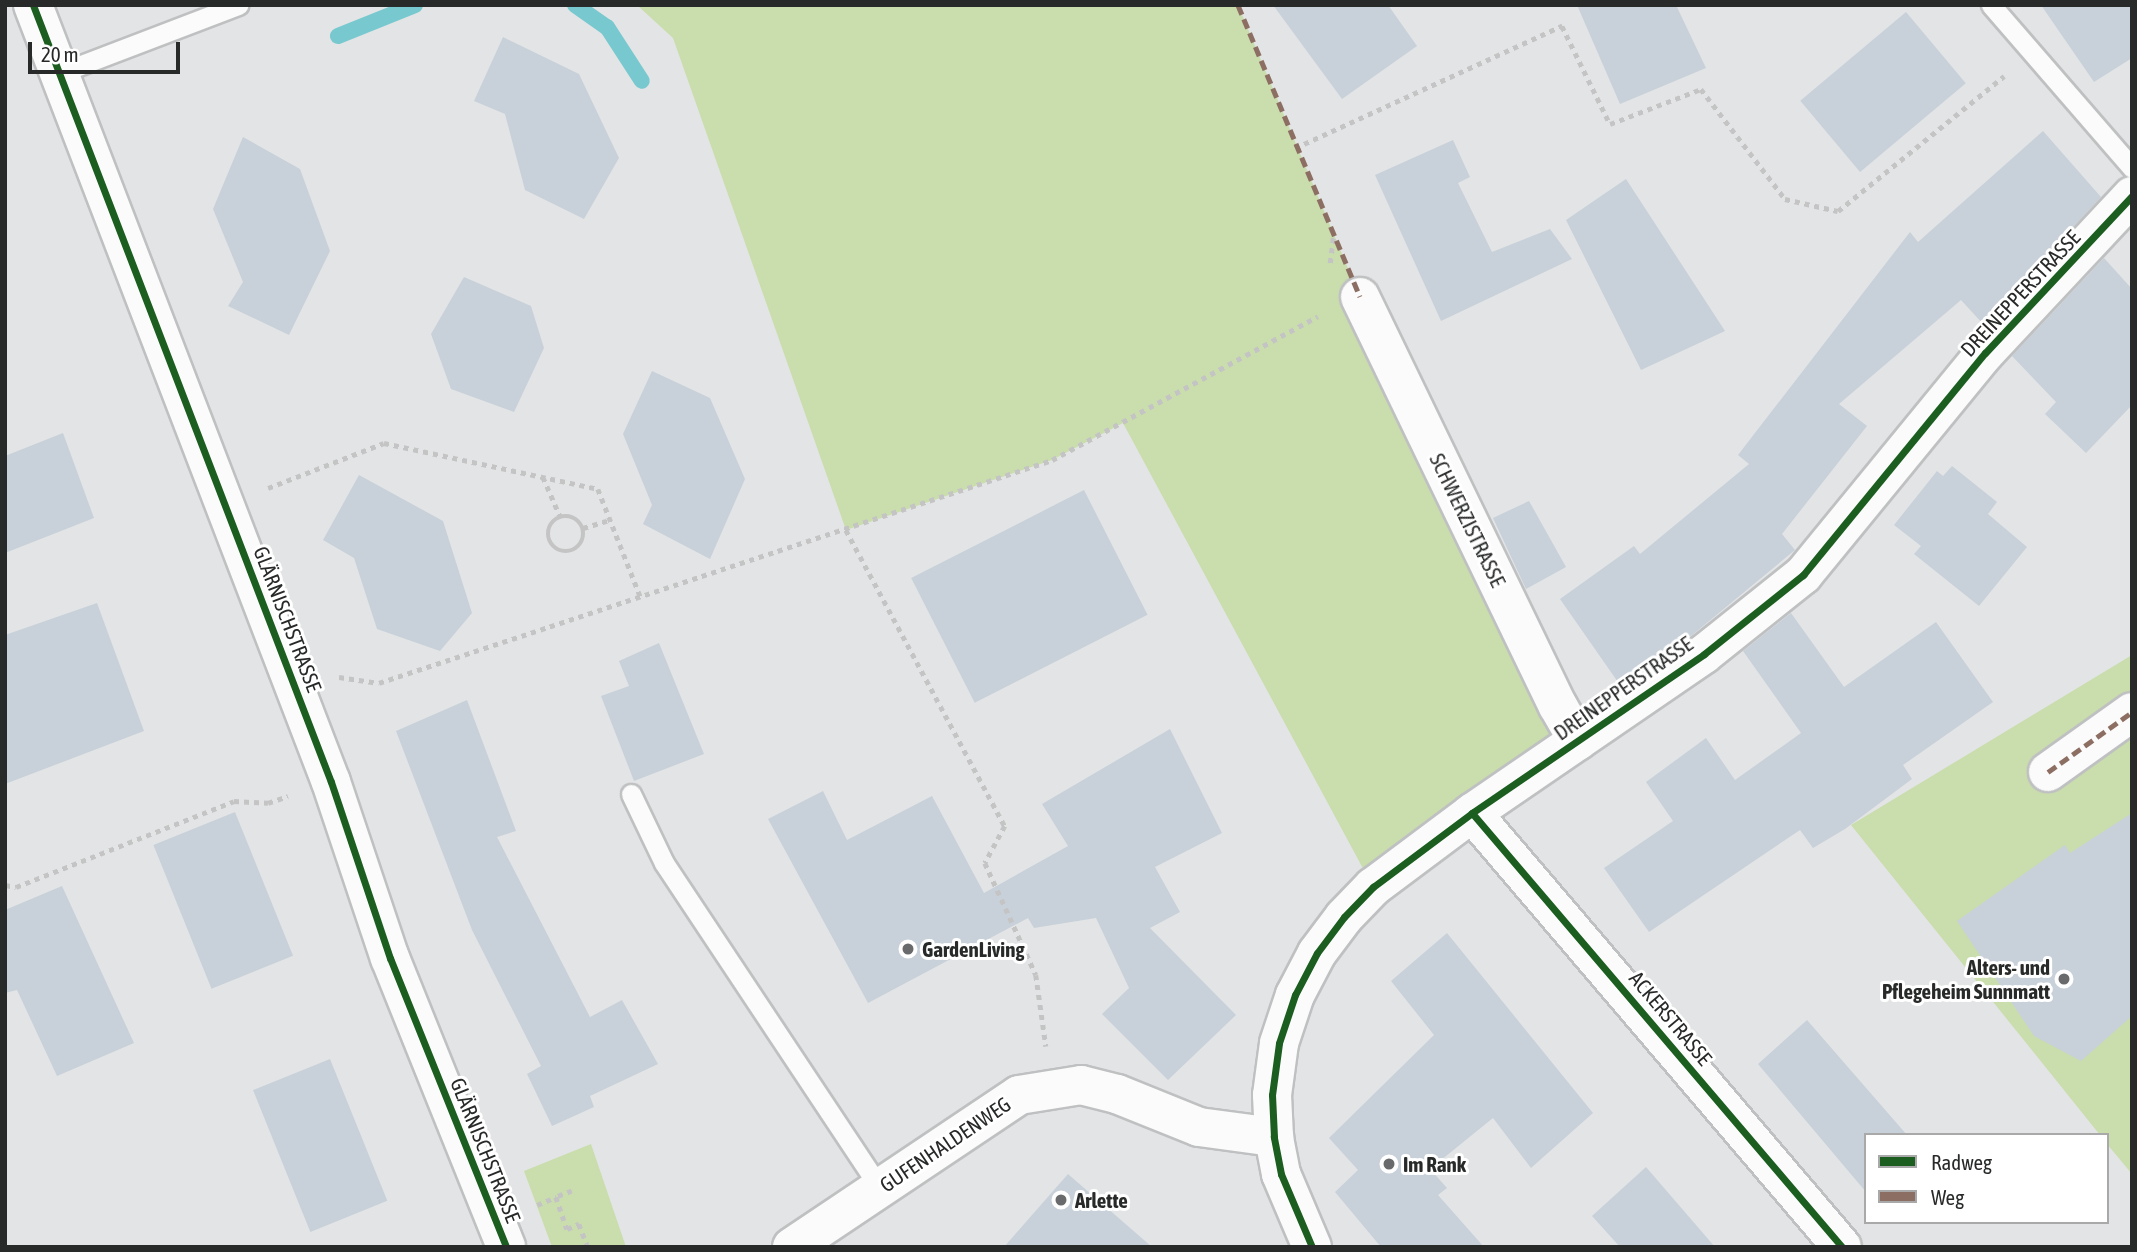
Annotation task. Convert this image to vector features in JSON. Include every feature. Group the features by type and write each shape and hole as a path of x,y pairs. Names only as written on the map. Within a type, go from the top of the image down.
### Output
{"street":[{"name":"GLÄRNISCHSTRASSE","path":"33,5 331,782 390,958 506,1247"},
{"name":"DREINEPPERSTRASSE","path":"1312,1247 1281,1174 1274,1137 1272,1095 1279,1043 1295,995 1317,953 1344,917 1373,887 1472,813 1704,654 1803,575 1985,354 2132,196"},
{"name":"SCHWERZISTRASSE","path":"1360,297 1558,706 1578,741"},
{"path":"2048,772 2132,712"},
{"name":"ACKERSTRASSE","path":"1472,813 1842,1247"},
{"name":"GUFENHALDENWEG","path":"792,1247 1019,1095 1082,1085 1117,1094 1199,1127 1274,1137"}],"lane":[{"path":"60,73 238,5"},
{"path":"1990,5 2132,168"},
{"path":"631,794 664,863 880,1188"}],"path":[{"path":"1295,148 1562,26 1610,124 1701,89 1784,199 1838,211 2033,52"},
{"path":"336,676 379,683 1052,460 1325,312"},
{"path":"264,490 384,443 598,489 641,598"},
{"path":"543,477 560,516"},
{"path":"560,516 576,519 583,528 581,545 571,552 558,551 548,536 550,524 560,516"},
{"path":"583,528 610,520"},
{"path":"846,530 1005,826 985,863 1036,975 1052,1089"},
{"path":"5,885 16,887 234,801 268,803 331,782"},
{"path":"528,1209 572,1191"},
{"path":"556,1197 567,1229 579,1224 587,1247"}],"green space":[{"path":"637,5 1238,5 1360,297 1578,741 1373,887 1123,423 1052,460 846,530 673,38"},
{"path":"2132,655 2132,1174 2109,1146 2109,1133 2098,1133 1851,825"},
{"path":"591,1144 626,1247 552,1247 524,1171"}],"building":[{"path":"1273,5 1388,5 1417,46 1342,99"},
{"path":"1577,5 1676,5 1706,68 1620,104"},
{"path":"2041,5 2132,5 2132,58 2094,82"},
{"path":"1906,12 1966,83 1860,172 1800,101"},
{"path":"503,37 579,74 619,158 584,219 525,190 505,114 474,101"},
{"path":"2043,131 2101,197 1983,324 1961,300 1839,404 1867,426 1782,534 1795,550 1691,636 1620,685 1560,599 1634,546 1640,554 1749,464 1738,455 1910,232 1918,242"},
{"path":"243,137 300,169 330,251 289,335 228,306 243,282 213,209"},
{"path":"1453,140 1470,177 1458,183 1492,252 1550,229 1572,259 1441,321 1375,175"},
{"path":"1626,179 1725,331 1641,370 1566,220"},
{"path":"2104,258 2132,289 2132,405 2086,453 2045,414 2056,402 2012,356"},
{"path":"464,277 531,306 544,348 514,412 451,389 431,334"},
{"path":"652,371 710,398 745,479 710,559 643,524 652,505 623,434"},
{"path":"63,433 94,518 5,553 5,456"},
{"path":"1952,466 1997,502 1988,514 2027,547 1979,606 1914,554 1921,546 1894,525 1937,471 1943,476"},
{"path":"359,475 443,521 472,613 440,651 377,629 354,558 323,540"},
{"path":"1084,490 1148,615 975,703 911,578"},
{"path":"1529,501 1566,567 1526,589 1493,518"},
{"path":"97,603 144,731 5,784 5,635"},
{"path":"1791,613 1844,687 1936,622 1993,702 1903,765 1912,779 1845,829 1813,848 1800,830 1649,932 1604,868 1673,821 1646,782 1706,738 1735,780 1801,733 1743,651"},
{"path":"659,643 704,754 634,781 601,696 629,686 619,661"},
{"path":"467,700 516,831 497,837 590,1017 622,1000 658,1064 590,1096 594,1107 552,1126 527,1074 541,1066 472,930 396,731"},
{"path":"1170,729 1222,833 1155,867 1180,912 1150,928 1236,1015 1168,1080 1102,1014 1129,988 1096,918 1034,928 1028,918 868,1003 768,819 823,791 847,840 932,796 984,893 1068,846 1042,804"},
{"path":"235,812 293,956 211,989 153,845"},
{"name":"Alters- und Pflegeheim Sunnmatt","path":"2132,813 2132,1016 2081,1061 2034,1036 1957,921 2065,845 2070,853"},
{"path":"62,886 134,1043 57,1076 17,990 5,993 5,910"},
{"path":"1447,933 1593,1113 1531,1168 1493,1118 1430,1169 1447,1188 1438,1195 1484,1247 1381,1247 1335,1192 1358,1170 1329,1138 1434,1035 1391,981"},
{"path":"1807,1020 1905,1133 1864,1133 1864,1190 1758,1064"},
{"path":"330,1059 387,1201 310,1232 253,1090"},
{"path":"1646,1167 1715,1247 1620,1247 1592,1216"},
{"path":"1068,1174 1152,1247 1004,1247"}],"waterway":[{"path":"338,36 415,5"},
{"path":"575,5 607,27 642,81"}],"marked path":[{"path":"1238,5 1360,297"},
{"path":"2048,772 2132,712"}],"cycle path":[{"path":"33,5 331,782 390,958 506,1247"},
{"path":"1312,1247 1281,1174 1274,1137 1272,1095 1279,1043 1295,995 1317,953 1344,917 1373,887 1472,813 1704,654 1803,575 1985,353 2132,196"},
{"path":"1472,813 1842,1247"}],"place":[{"name":"GardenLiving","path":"908,949"},
{"name":"Alters- und Pflegeheim Sunnmatt","path":"2064,979"},
{"name":"Im Rank","path":"1389,1164"},
{"name":"Arlette","path":"1061,1200"}]}
